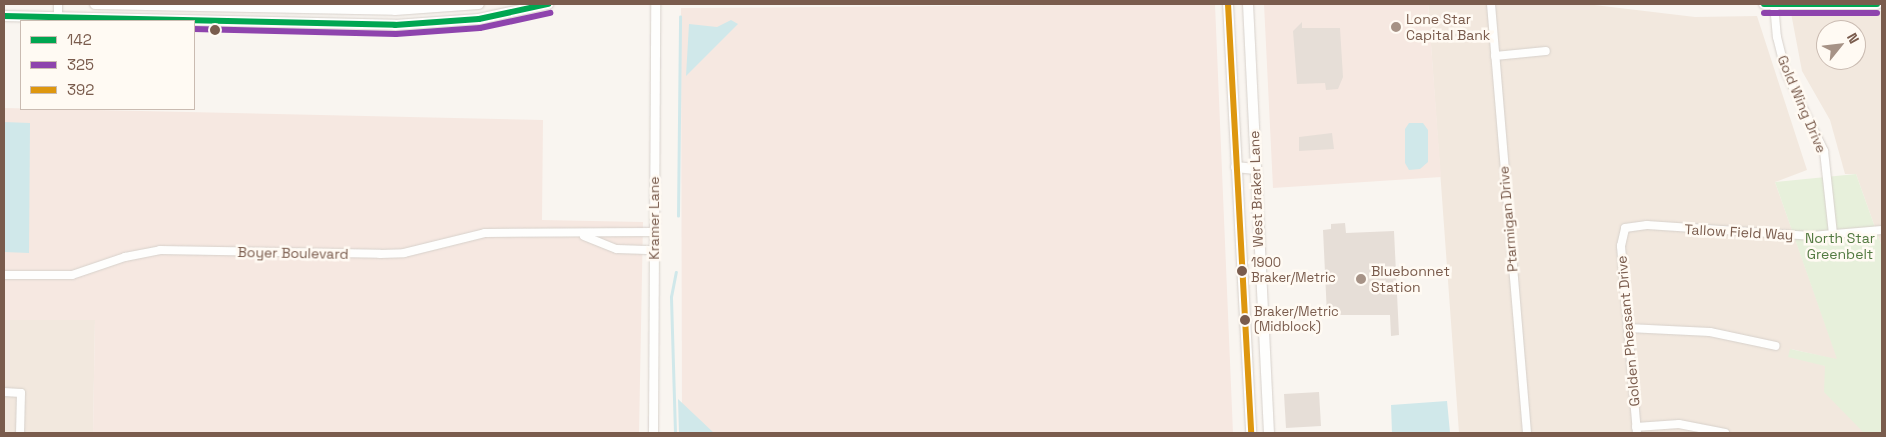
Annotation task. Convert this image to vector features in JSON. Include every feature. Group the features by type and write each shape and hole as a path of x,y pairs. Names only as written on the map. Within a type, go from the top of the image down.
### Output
{"main road":[{"path":"95,4 395,10 478,4"},
{"path":"195,20 393,25 479,19 548,4"},
{"name":"West Braker Lane","path":"1228,4 1251,433"},
{"name":"West Braker Lane","path":"1248,4 1264,365 1269,433"},
{"path":"1764,4 1876,4"},
{"path":"4,16 184,20"},
{"path":"1236,167 1255,170"},
{"path":"1246,363 1264,365"}],"street":[{"path":"58,4 58,17"},
{"path":"478,4 479,19"},
{"name":"Kramer Lane","path":"653,433 655,4"},
{"name":"Ptarmigan Drive","path":"1491,4 1526,433"},
{"name":"Gold Wing Drive","path":"1774,4 1777,37 1786,74 1824,151 1833,234"},
{"path":"1495,56 1546,51"},
{"name":"Tallow Field Way","path":"1625,228 1647,225 1728,233 1833,234 1882,230"},
{"name":"Golden Pheasant Drive","path":"1625,228 1621,246 1637,430"},
{"name":"Boyer Boulevard","path":"4,275 72,275 125,257 160,250 380,254 404,253 485,233 583,235 654,232"},
{"name":"Boyer Boulevard","path":"583,235 617,249 654,250"},
{"path":"1628,328 1710,332 1776,346"},
{"path":"4,392 21,393 20,433"},
{"path":"1637,430 1679,424 1724,433"}],"shaded area":[{"path":"1215,4 1233,433 682,433 681,8"},
{"path":"1264,4 1428,4 1441,177 1273,188"},
{"path":"1428,4 1586,4 1695,17 1757,16 1807,170 1775,182 1838,360 1791,349 1825,366 1864,433 1459,433"},
{"path":"1882,11 1882,247 1856,174 1845,174 1830,120 1802,71 1791,13"},
{"path":"4,108 20,108 20,110 543,120 542,220 643,222 639,433 93,433 95,320 4,320"},
{"path":"95,319 93,433 4,433 4,320"}],"green space":[{"name":"North Star Greenbelt","path":"1856,174 1882,247 1882,433 1864,433 1824,392 1825,366 1788,357 1790,349 1837,359 1775,182"}],"water":[{"path":"731,20 738,24 686,76 689,24 717,27"},
{"path":"4,122 30,123 29,253 4,252"},
{"path":"1409,123 1423,123 1428,130 1428,162 1420,169 1409,170 1405,163 1405,129"},
{"path":"678,399 714,433 679,433"},
{"path":"1447,401 1450,433 1392,433 1391,405"}],"building":[{"path":"1302,22 1302,28 1340,28 1343,77 1338,89 1326,90 1325,83 1297,84 1293,31"},
{"path":"1332,133 1334,149 1299,151 1299,137"},
{"name":"Bluebonnet Station","path":"1345,223 1346,233 1394,231 1399,335 1391,336 1390,315 1327,315 1323,230 1331,229 1331,224"},
{"path":"1319,392 1321,426 1286,428 1284,394"}],"waterway":[{"path":"678,216 680,17"},
{"path":"675,433 671,297 676,272"}],"transit line":[{"name":"142","path":"195,20 395,25 479,19 548,4"},
{"name":"392","path":"1228,4 1251,433"},
{"name":"142","path":"1764,4 1877,4"},
{"name":"325","path":"195,29 396,34 480,28 550,13"},
{"name":"325","path":"1764,13 1877,13"},
{"name":"142","path":"4,16 178,20"}],"place":[{"name":"Lone Star Capital Bank","path":"1396,27"},
{"name":"1900 Braker/Metric","path":"1242,271"},
{"name":"Bluebonnet Station","path":"1361,279"},
{"name":"Braker/Metric (Midblock)","path":"1245,320"}]}
